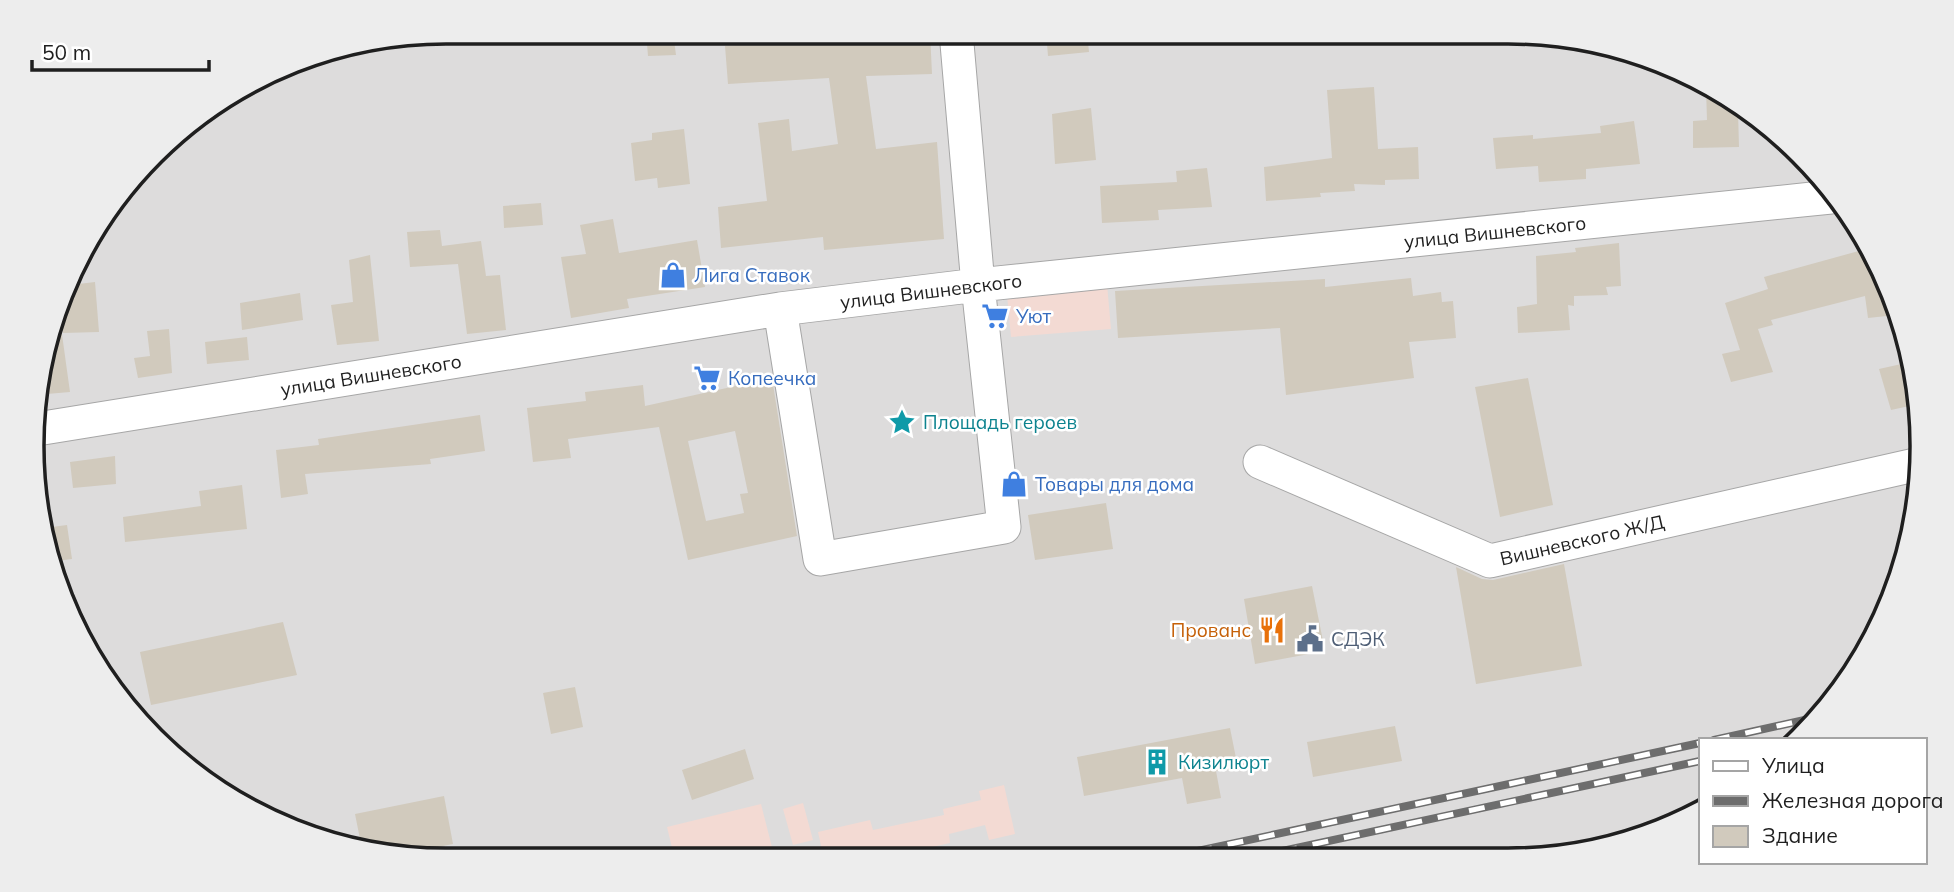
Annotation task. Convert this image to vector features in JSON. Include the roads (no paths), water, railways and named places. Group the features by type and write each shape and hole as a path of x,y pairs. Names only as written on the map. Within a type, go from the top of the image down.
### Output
{"street":[{"path":"780,309 820,559 1004,527 978,285 957,44"},
{"name":"улица Вишневского","path":"45,428 780,309 978,285 1824,198"},
{"name":"Вишневского Ж/Д","path":"1260,462 1490,561 1909,466"}],"railway":[{"path":"1723,738 1801,721"},
{"path":"1212,848 1699,743"},
{"path":"1296,848 1699,761"}],"place":[{"name":"Лига Ставок","path":"673,275"},
{"name":"Уют","path":"995,316"},
{"name":"Копеечка","path":"707,378"},
{"name":"Площадь героев","path":"902,422"},
{"name":"Товары для дома","path":"1014,484"},
{"name":"Прованс","path":"1272,630"},
{"name":"СДЭК","path":"1310,639"},
{"name":"Кизилюрт","path":"1157,762"}]}
